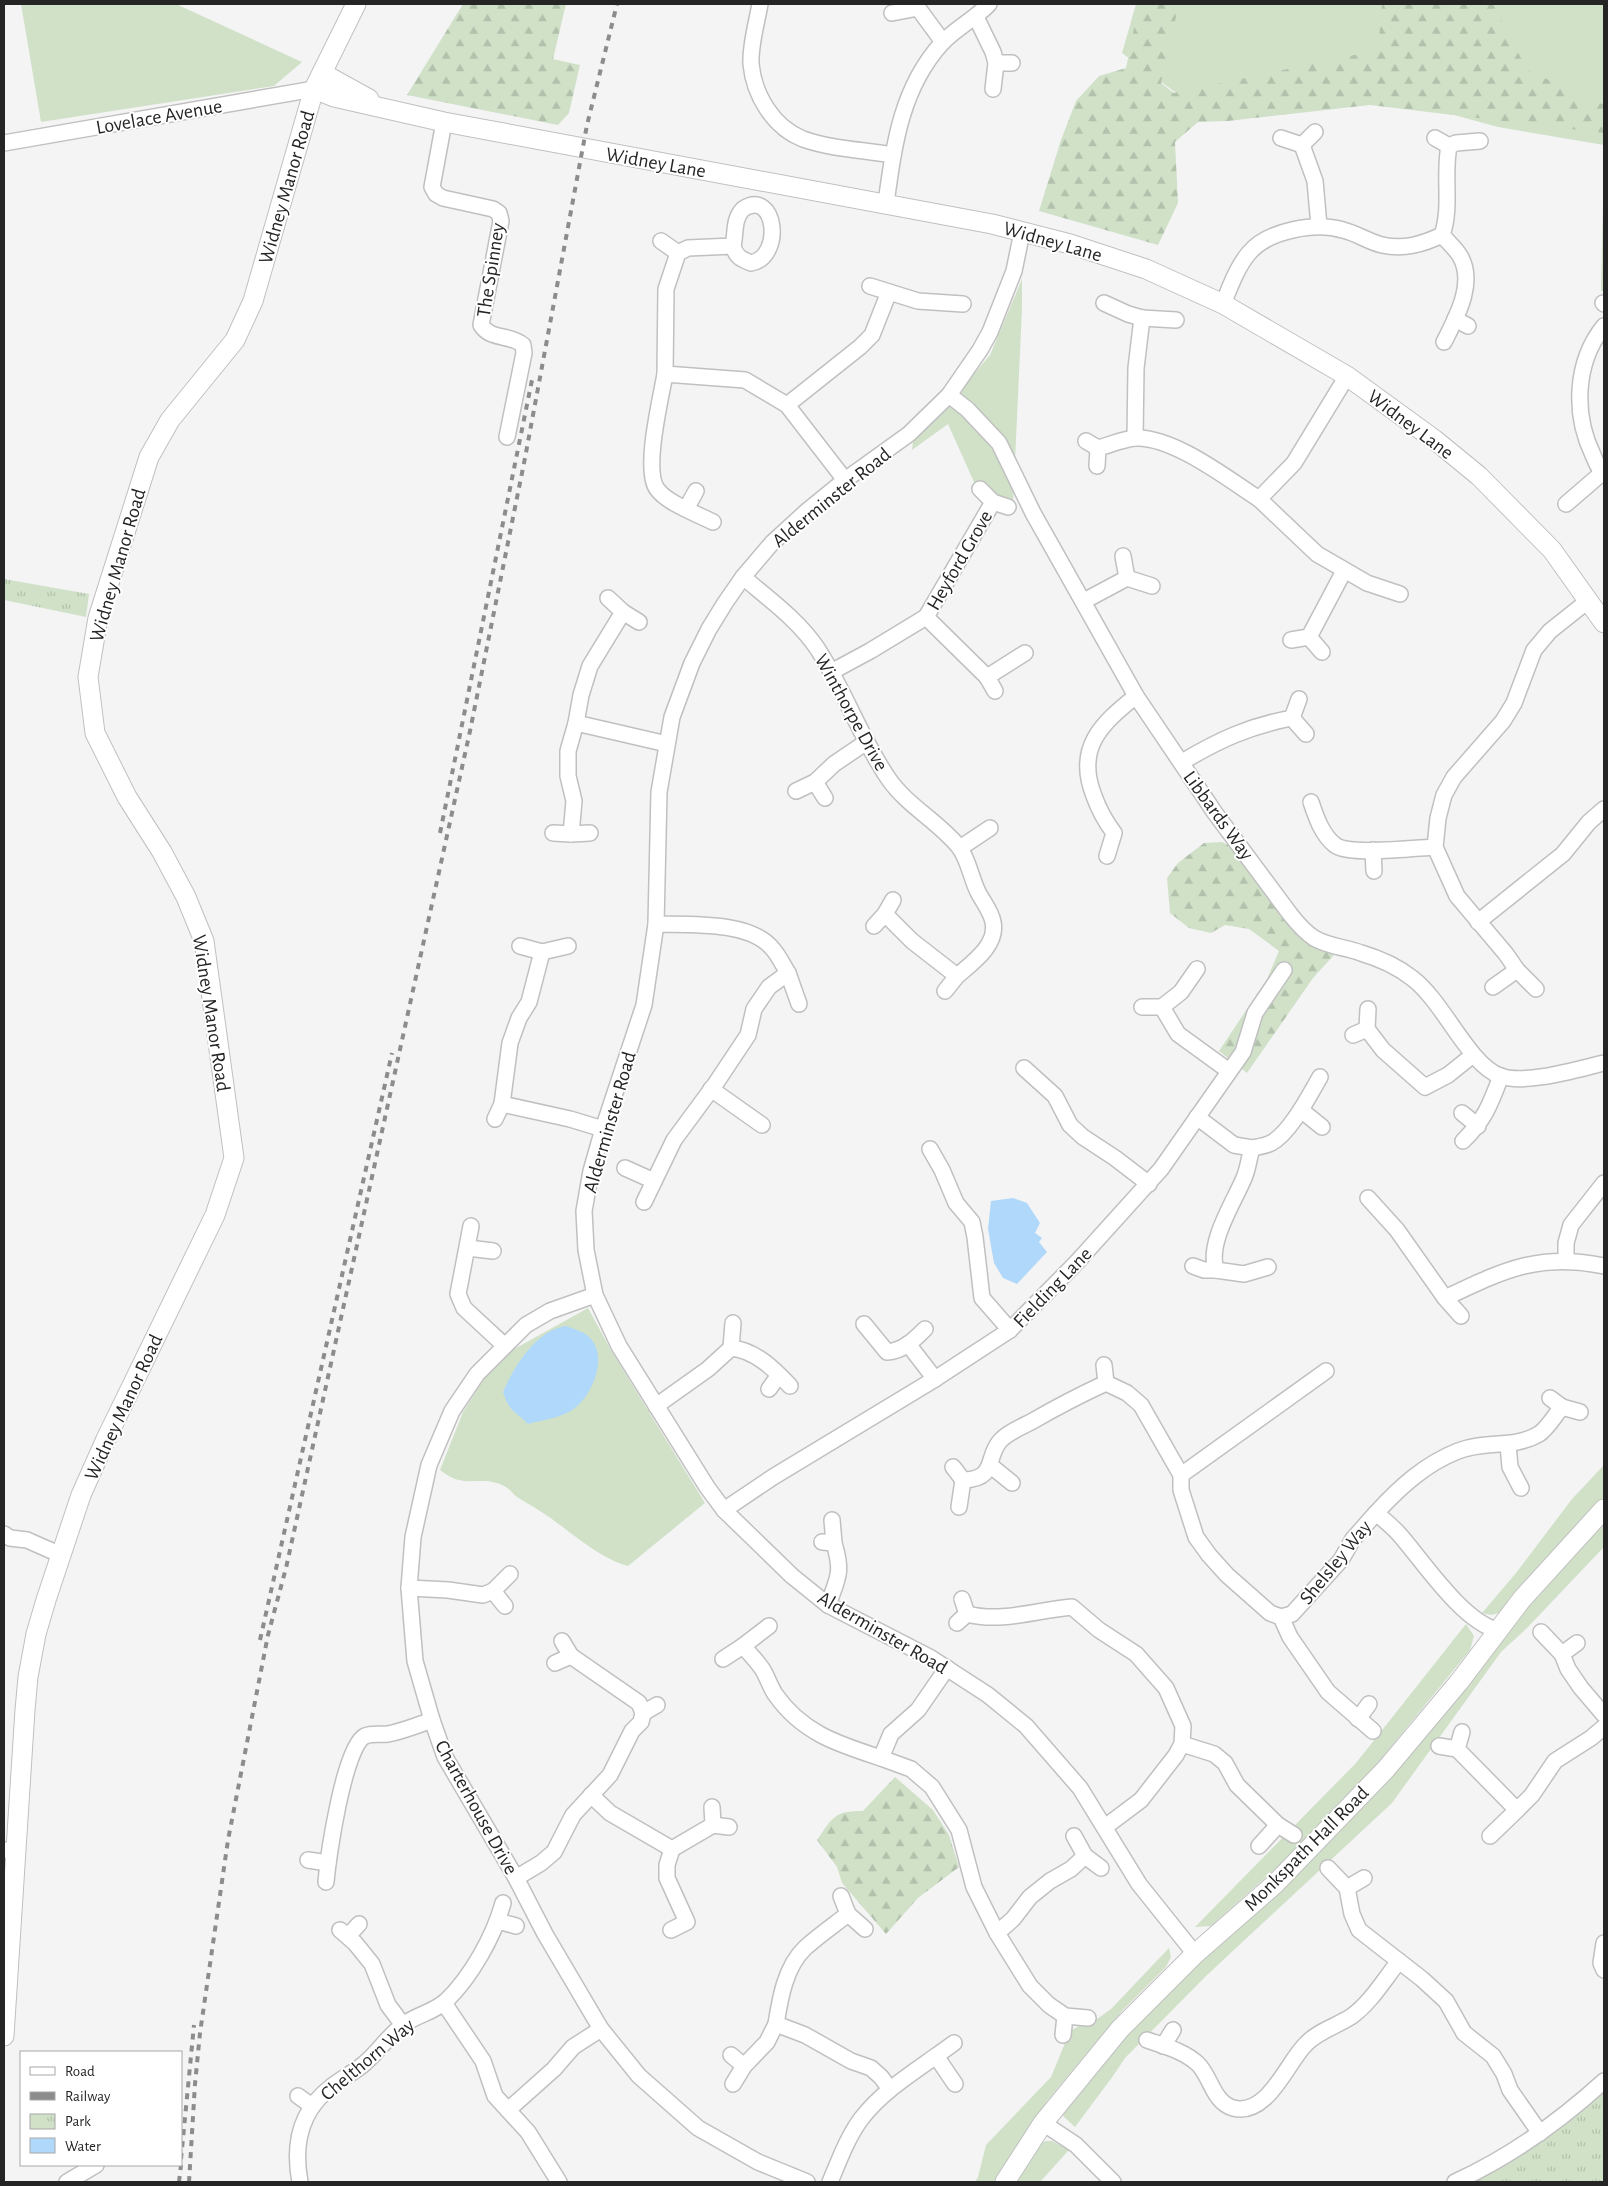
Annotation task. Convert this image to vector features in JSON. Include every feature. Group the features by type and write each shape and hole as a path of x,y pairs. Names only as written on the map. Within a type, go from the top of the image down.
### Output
{"street":[{"name":"Widney Manor Road","path":"4,2036 10,1850 28,1677 36,1634 81,1495 102,1447 215,1214 234,1158 204,941 186,897 162,852 127,797 95,733 88,678 98,618 149,457 170,420 235,340 253,301 308,109 318,81 356,4"},
{"path":"760,4 751,63 755,83 763,104 776,119 788,130 803,139 840,147 893,154"},
{"path":"886,203 893,154 903,112 921,70 943,42 976,17 989,4"},
{"path":"892,13 919,6 943,42"},
{"path":"976,17 993,52 996,63 992,89"},
{"path":"996,63 1012,63"},
{"name":"Widney Lane","path":"318,81 334,97 383,106 444,122 655,163 886,203 992,224 1070,244 1146,269 1223,304 1347,376 1435,440 1479,476 1552,550 1604,623"},
{"name":"Widney Lane","path":"318,81 383,106"},
{"name":"Lovelace Avenue","path":"4,143 318,81"},
{"path":"308,109 316,103 334,97"},
{"name":"The Spinney","path":"444,122 432,187 436,194 443,198 493,209 499,214 501,221 481,325 484,331 491,335 517,340 523,345 524,353 507,437"},
{"path":"1302,145 1315,132"},
{"path":"1281,138 1302,145"},
{"path":"1223,304 1233,280 1250,252 1273,236 1295,229 1320,226 1342,229 1382,245 1405,247 1424,243 1442,235 1447,221 1445,164 1442,142 1480,141"},
{"path":"1302,145 1315,181 1320,226"},
{"name":"Alderminster Road","path":"1022,232 1014,271 990,332 949,395 909,434 806,511 772,543 743,577 709,629 692,663 672,717 659,792 656,924 644,1006 603,1129 592,1171 584,1211 586,1250 595,1295 619,1346 707,1487 724,1510 792,1576 828,1605 947,1668 988,1695 1026,1726 1074,1781 1105,1827 1139,1884 1195,1954"},
{"path":"1442,235 1461,257 1466,280 1462,301 1462,323 1444,342"},
{"path":"661,241 678,253"},
{"path":"713,522 686,509 656,488 650,465 665,374 666,289 678,253 688,248 733,246"},
{"path":"870,286 937,309 963,304"},
{"path":"787,405 860,347 872,335 889,292"},
{"path":"1104,303 1142,318 1176,320"},
{"path":"1135,438 1136,368 1142,318"},
{"path":"1566,504 1603,474 1587,442 1582,425 1580,391 1582,371 1591,348 1604,326"},
{"path":"665,374 745,380 787,405 845,480"},
{"path":"1259,499 1294,463 1347,376"},
{"name":"Libbards Way","path":"949,395 967,409 999,443 1033,513 1136,696 1215,813 1302,929 1315,938 1336,947 1360,952 1411,977 1430,994 1473,1055 1488,1069 1501,1076"},
{"path":"1097,466 1092,444 1135,438 1150,439 1176,448 1203,462 1259,499 1317,554 1367,583 1400,594"},
{"name":"Heyford Grove","path":"980,489 993,502 1008,506"},
{"path":"686,509 696,491"},
{"name":"Heyford Grove","path":"830,672 870,651 926,617 993,502"},
{"path":"1123,556 1127,578"},
{"path":"1309,637 1344,571"},
{"name":"Winthorpe Drive","path":"743,577 789,616 816,647 865,743 889,780 912,806 960,848 978,892 988,908 994,924 992,940 986,949 945,990"},
{"path":"1084,602 1127,578 1152,586"},
{"path":"608,598 623,612 639,622"},
{"path":"1536,989 1517,970 1457,896 1435,847 1438,818 1444,795 1454,777 1503,721 1514,702 1534,650 1550,631 1589,600"},
{"path":"570,834 574,801 568,776 568,751 576,723 581,694 590,666 623,612"},
{"name":"Heyford Grove","path":"926,617 987,676 995,691"},
{"path":"1291,640 1309,637"},
{"path":"1309,637 1322,652"},
{"path":"987,676 1025,653"},
{"path":"1107,856 1121,831 1100,813 1087,774 1088,757 1097,734 1109,718 1136,696"},
{"path":"1292,718 1299,699"},
{"path":"1182,762 1212,744 1244,729 1292,718"},
{"path":"1292,718 1306,734"},
{"path":"576,723 667,744"},
{"path":"796,791 815,782 834,764 865,743"},
{"path":"815,782 824,798"},
{"path":"1311,802 1318,822 1334,844 1340,848 1373,850 1435,847"},
{"path":"1478,922 1563,854 1589,822 1604,810"},
{"path":"960,848 990,828"},
{"path":"553,832 570,834 590,833"},
{"path":"1373,850 1374,871"},
{"path":"874,926 885,914 893,900"},
{"path":"885,914 912,941 957,976"},
{"path":"656,924 723,927 749,932 762,939 772,947 788,973 799,1004"},
{"path":"520,946 542,952 568,946"},
{"path":"495,1118 502,1104 510,1043 519,1018 529,1002 542,952"},
{"path":"1142,1007 1162,1007 1181,992 1197,969"},
{"name":"Fielding Lane","path":"724,1510 773,1477 935,1379 1010,1330 1077,1262 1149,1184 1243,1052 1255,1013 1284,970"},
{"path":"1493,987 1517,970"},
{"path":"644,1202 674,1140 748,1035 754,1009 769,987 788,973"},
{"path":"1162,1007 1178,1034 1229,1071"},
{"path":"1368,1009 1360,1032 1424,1087 1448,1075 1473,1055"},
{"path":"1463,1141 1478,1126 1488,1110 1501,1076 1511,1078 1553,1075 1604,1063"},
{"path":"1024,1068 1053,1084 1055,1096 1070,1126 1149,1184"},
{"path":"1198,1117 1234,1145 1252,1148 1271,1143 1288,1127 1301,1110 1320,1077"},
{"path":"711,1089 762,1125"},
{"path":"502,1104 603,1129"},
{"path":"1301,1110 1322,1127"},
{"path":"1462,1112 1478,1126"},
{"path":"1216,1270 1213,1261 1219,1234 1245,1176 1252,1148"},
{"path":"930,1149 942,1170 956,1203 972,1222 976,1237 982,1298 1010,1330"},
{"path":"625,1168 654,1181"},
{"path":"1566,1260 1566,1244 1571,1225 1604,1183"},
{"path":"1368,1198 1397,1230 1445,1298 1461,1316"},
{"path":"472,1226 458,1294 464,1308 505,1346"},
{"path":"468,1248 493,1251"},
{"path":"1445,1298 1505,1270 1530,1264 1566,1260 1604,1266"},
{"path":"1193,1266 1204,1270 1244,1274 1268,1267"},
{"name":"Charterhouse Drive","path":"595,1295 550,1311 526,1325 477,1374 452,1411 429,1465 413,1537 409,1588 415,1661 445,1757 601,2029 639,2076 698,2128 758,2162 808,2182"},
{"path":"656,1406 708,1369 731,1348 733,1323"},
{"path":"864,1324 887,1352 896,1352 925,1329"},
{"path":"908,1344 935,1379"},
{"path":"731,1348 744,1349 779,1375 790,1386"},
{"path":"963,1480 971,1480 984,1474 991,1466 993,1454 1001,1440 1067,1401 1106,1383 1104,1365"},
{"path":"1182,1475 1229,1439 1309,1393 1326,1371"},
{"path":"769,1389 779,1375"},
{"name":"Shelsley Way","path":"1106,1383 1127,1393 1141,1405 1182,1475 1181,1490 1196,1536 1227,1575 1270,1613 1281,1617 1292,1614 1341,1560 1353,1539 1376,1513 1398,1533 1444,1589 1479,1622 1486,1627 1498,1630"},
{"path":"1376,1513 1398,1488 1416,1473 1458,1451 1478,1445 1515,1444 1541,1433 1556,1403 1580,1412"},
{"path":"1508,1444 1510,1467 1521,1488"},
{"path":"991,1466 1012,1483"},
{"path":"953,1468 963,1480 959,1507"},
{"name":"Monkspath Hall Road","path":"1005,2182 1044,2122 1115,2036 1195,1954 1276,1883 1386,1769 1459,1682 1522,1599 1604,1509"},
{"path":"828,1605 838,1578 840,1564 828,1543 832,1520"},
{"path":"4,1534 10,1538 27,1540 61,1555"},
{"path":"409,1588 448,1590 483,1595 493,1591 510,1574"},
{"path":"493,1591 505,1606"},
{"path":"962,1599 962,1619 1008,1618 1048,1609 1072,1600 1099,1630 1136,1654 1166,1688 1183,1726 1182,1744 1176,1755 1141,1800 1105,1827"},
{"path":"1281,1617 1290,1637 1328,1692 1358,1720 1373,1731"},
{"path":"723,1659 769,1626"},
{"path":"1541,1632 1562,1654 1568,1669 1580,1688 1604,1715"},
{"path":"516,1878 542,1863 554,1852 573,1815 610,1775 632,1731 641,1722 643,1713 639,1703 571,1656 562,1641"},
{"path":"1562,1654 1577,1643"},
{"path":"743,1646 791,1713 811,1730 838,1744 911,1768 932,1787 959,1830 974,1887 998,1933 1030,1986 1049,2005 1065,2016 1088,2018"},
{"path":"555,1662 571,1656"},
{"path":"881,1758 891,1734 918,1710 947,1668"},
{"path":"1358,1720 1369,1704"},
{"path":"643,1713 657,1705"},
{"path":"326,1882 328,1863 351,1755 357,1744 364,1736 387,1734 432,1720"},
{"path":"1490,1836 1532,1795 1555,1761 1591,1738 1604,1727"},
{"path":"1457,1749 1462,1732"},
{"path":"1182,1744 1214,1754 1225,1764 1237,1785 1278,1825 1294,1834"},
{"path":"1440,1746 1457,1749 1517,1810"},
{"path":"591,1795 610,1813 672,1849"},
{"path":"712,1807 713,1824"},
{"path":"670,1930 692,1928 667,1878 672,1849 713,1824 729,1827"},
{"path":"1260,1846 1278,1825"},
{"path":"1074,1836 1085,1856 1101,1868"},
{"path":"998,1933 1013,1920 1030,1897 1050,1881 1071,1869 1085,1856"},
{"path":"308,1860 328,1863"},
{"path":"1328,1868 1347,1888 1352,1914 1359,1930 1446,2001 1464,2033 1493,2056 1504,2074 1510,2090 1540,2133"},
{"path":"1347,1888 1364,1878"},
{"path":"841,1896 848,1914 865,1929"},
{"path":"503,1903 498,1921 467,1977 444,2003 483,2061 495,2096 528,2132 559,2182"},
{"path":"733,2084 744,2066 767,2042 776,2024 781,1995 790,1972 803,1949 848,1914"},
{"path":"498,1921 516,1926"},
{"path":"359,1924 344,1933 372,1964 388,2005 403,2024"},
{"path":"1604,1943 1601,1963 1604,1970"},
{"path":"1147,2040 1189,2056 1200,2066 1213,2090 1222,2101 1232,2107 1242,2109 1252,2106 1262,2100 1277,2084 1304,2045 1352,2016 1365,2004 1398,1961"},
{"name":"Chelthorn Way","path":"300,2182 296,2162 298,2135 312,2106 331,2087 378,2052 403,2024 444,2003"},
{"path":"1063,2035 1065,2016"},
{"path":"776,2024 805,2035 851,2061 871,2068 890,2089"},
{"path":"508,2110 554,2069 573,2046 601,2029"},
{"path":"1163,2046 1173,2030"},
{"path":"830,2182 843,2151 860,2120 890,2089 954,2043"},
{"path":"731,2054 744,2066"},
{"path":"936,2056 955,2084"},
{"path":"1455,2182 1501,2158 1540,2133 1604,2081"},
{"name":"Chelthorn Way","path":"298,2096 312,2106"},
{"path":"1044,2122 1076,2145 1113,2182"},
{"path":"67,2182 94,2166"}],"green space":[{"path":"21,4 176,4 302,62 274,86 41,122"},
{"path":"463,4 566,4 553,59 580,65 569,113 558,125 407,95"},
{"path":"1136,4 1604,4 1604,145 1498,127 1377,94 1202,112 1122,53"},
{"path":"1139,4 1179,4 1161,83 1174,93 1378,50 1382,4 1493,4 1527,70 1604,105 1604,133 1370,105 1228,121 1198,122 1175,142 1178,203 1158,245 1039,211 1061,140 1076,101 1099,76 1126,68"},
{"path":"1604,159 1604,291 1601,291"},
{"path":"1022,279 1013,504 974,482 948,424 912,450 913,442 962,392 968,381 990,355"},
{"path":"4,579 89,594 86,617 4,600"},
{"path":"1222,842 1234,848 1301,932 1317,949 1334,955 1313,978 1247,1073 1219,1051 1267,979 1279,951 1249,929 1225,925 1211,933 1189,928 1170,913 1167,878 1178,863 1204,843"},
{"path":"588,1308 612,1352 705,1503 628,1566 594,1550 504,1486 486,1481 464,1481 449,1476 440,1470 463,1412 484,1379 509,1352"},
{"path":"1604,1465 1604,1497 1499,1613 1491,1615 1482,1613 1516,1573 1572,1499"},
{"path":"1604,1520 1604,1547 1527,1628 1501,1652 1392,1803 1206,1976 1125,2058 1075,2127 1063,2116 1064,2107 1143,2015 1301,1869 1505,1628"},
{"path":"1466,1624 1474,1636 1470,1650 1363,1781 1291,1855 1211,1926 1195,1927 1356,1763"},
{"path":"895,1777 933,1810 949,1835 959,1867 918,1898 886,1934 842,1883 837,1867 817,1840 835,1817 846,1812 863,1811"},
{"path":"1169,1948 1171,1957 1166,1967 1123,2010 1047,2101 994,2182 975,2182 986,2145 1051,2077 1070,2031 1081,2025 1093,2022 1111,2009"},
{"path":"1604,2091 1604,2182 1465,2182 1579,2112"},
{"path":"1046,2141 1052,2141 1069,2150 1040,2182 1012,2182 1037,2145"}],"water":[{"path":"1013,1198 1027,1203 1040,1223 1035,1233 1042,1238 1039,1242 1047,1252 1017,1284 1003,1278 994,1263 988,1229 991,1201"},
{"path":"566,1326 585,1334 595,1346 598,1366 595,1377 586,1396 572,1410 556,1417 528,1424 510,1408 503,1392 527,1351 545,1334"}],"railway":[{"path":"189,2182 200,2033 228,1840 268,1635 286,1568 470,731 525,458 587,125 617,4"},
{"path":"440,833 532,380"},
{"path":"260,1640 392,1053"},
{"path":"182,2149 194,2025"},
{"path":"179,2182 181,2166"}]}
